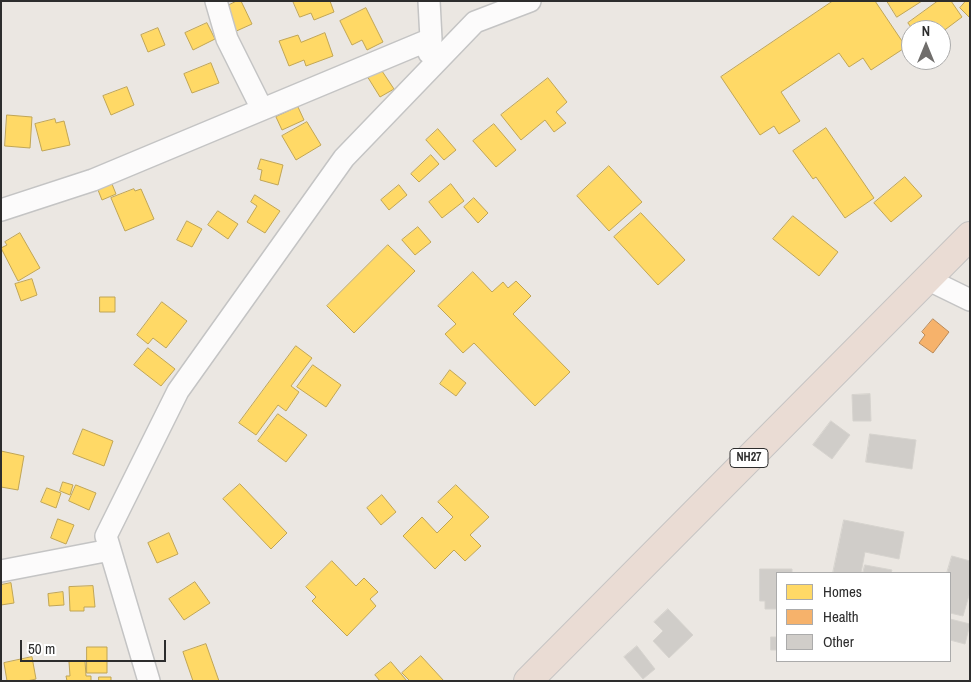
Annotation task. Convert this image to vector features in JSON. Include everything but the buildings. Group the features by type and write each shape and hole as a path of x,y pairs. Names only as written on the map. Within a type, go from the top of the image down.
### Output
{"highway":[{"name":"NH27","path":"528,681 970,236"}],"street":[{"path":"216,1 227,38 262,109"},
{"path":"424,75 431,40 428,1"},
{"path":"148,681 106,536 178,391 344,158 475,22 530,1"},
{"path":"1,210 93,180 431,40"},
{"path":"927,279 970,300"},
{"path":"1,571 110,550"}]}
